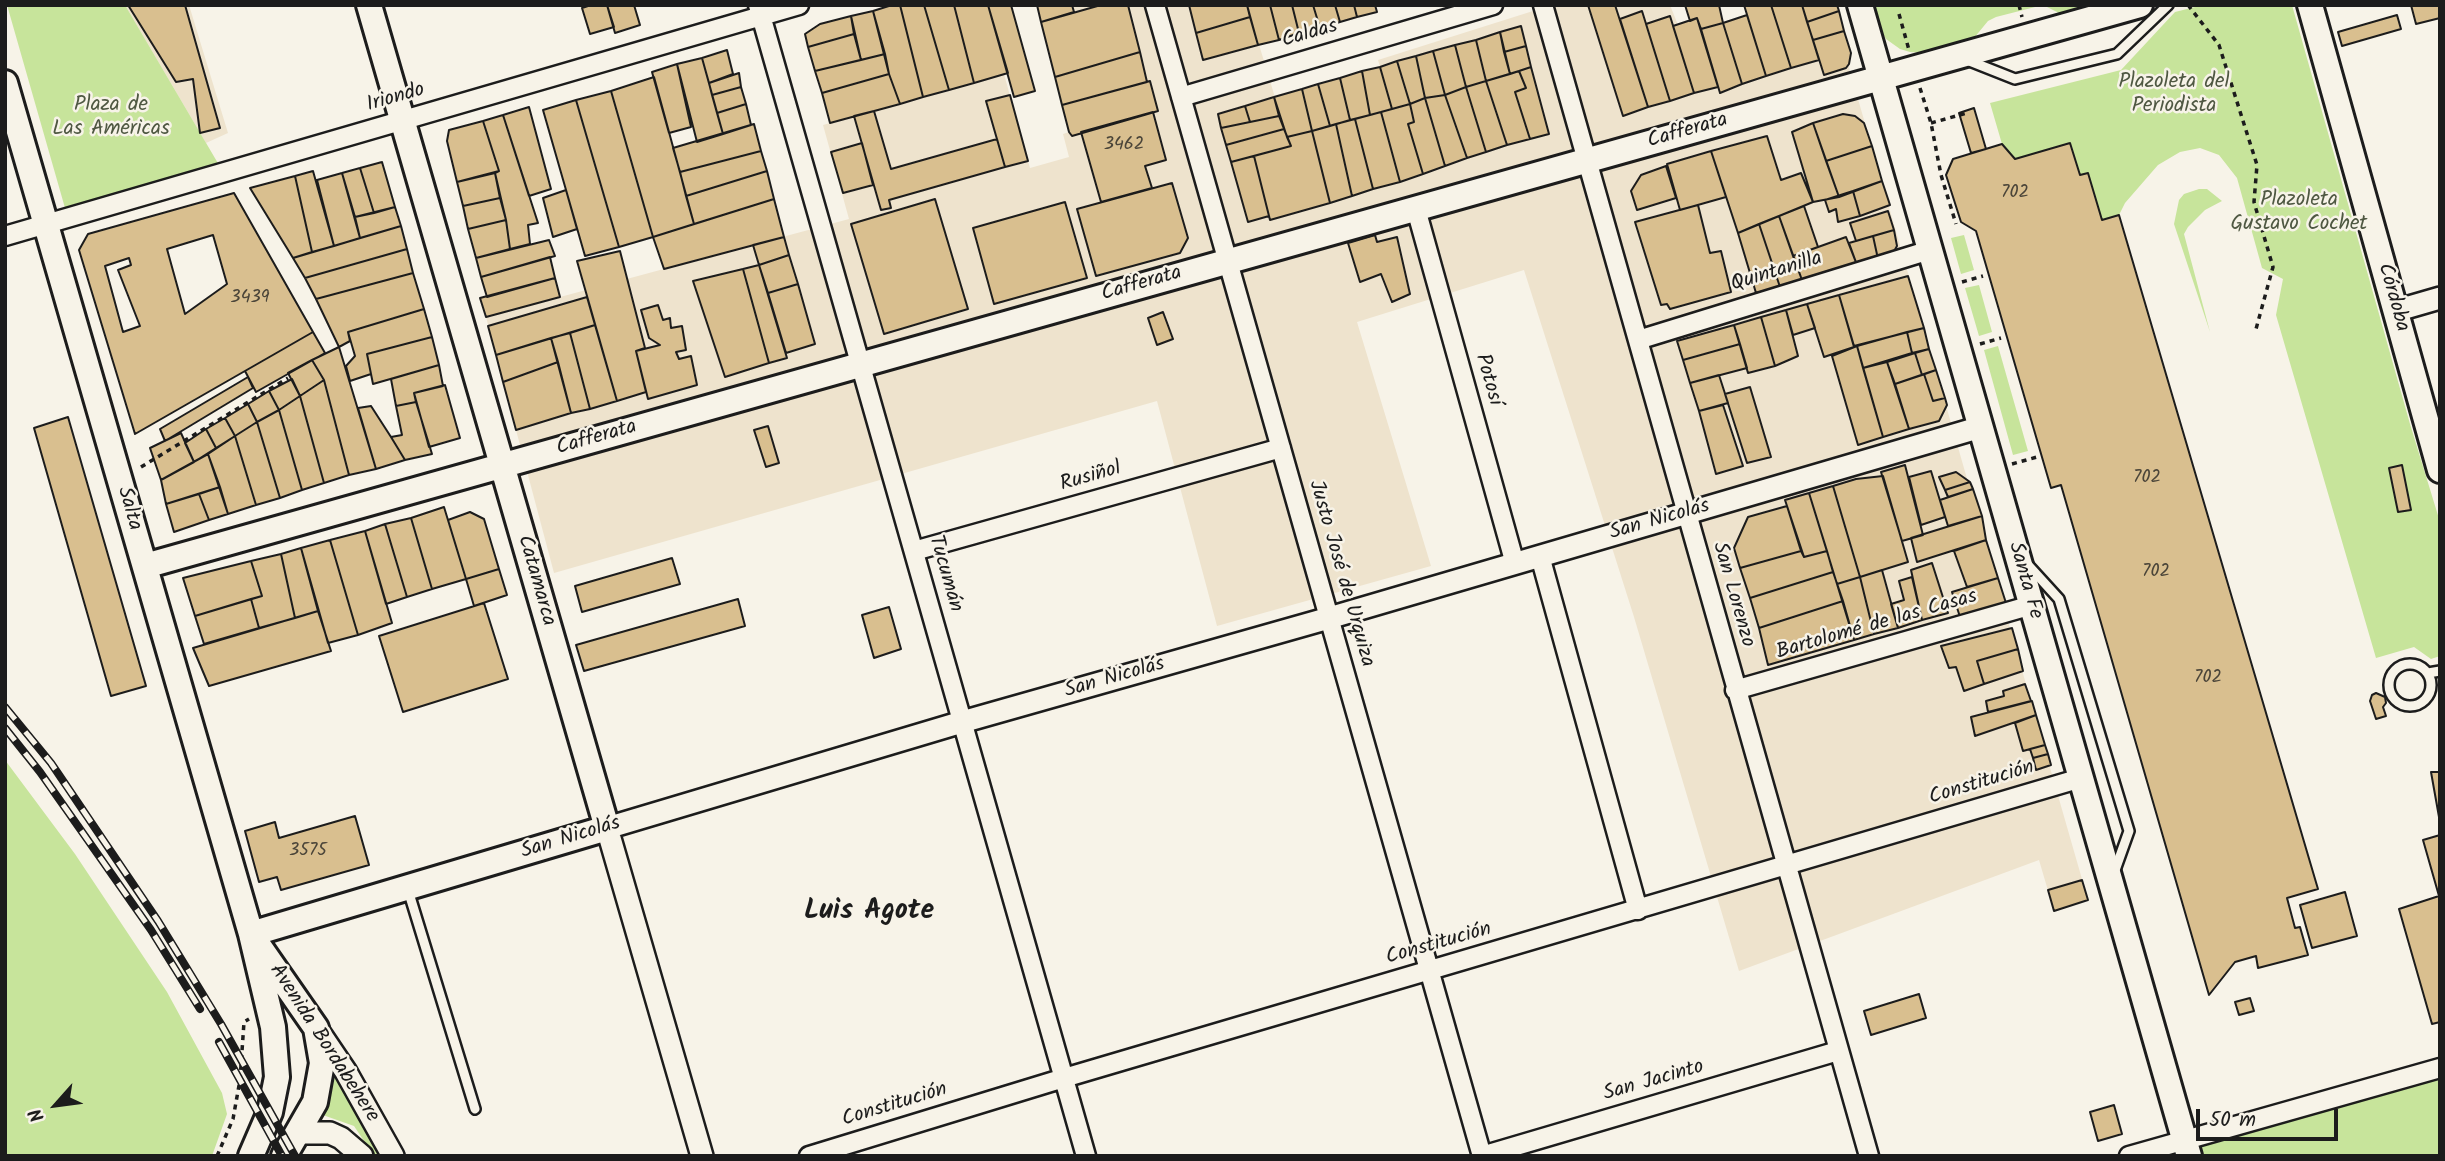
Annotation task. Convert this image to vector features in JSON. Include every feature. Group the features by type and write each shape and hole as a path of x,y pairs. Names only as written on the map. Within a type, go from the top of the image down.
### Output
{"main road":[{"name":"Catamarca","path":"369,5 607,828"},
{"name":"Santa Fe","path":"1860,5 2187,1148"},
{"name":"Cafferata","path":"145,566 2140,5"},
{"name":"Córdoba","path":"2310,5 2440,470"},
{"name":"Salta","path":"5,83 251,934 273,1027 277,1077 270,1112 251,1156"},
{"name":"San Nicolás","path":"251,934 607,828"},
{"name":"Avenida Bordabehere","path":"251,934 316,1028"},
{"path":"284,1156 314,1102 322,1063 316,1028"}],"street":[{"name":"Iriondo","path":"5,236 403,120 759,11 799,5"},
{"name":"Justo José de Urquiza","path":"1155,5 1482,1156"},
{"name":"Caldas","path":"1181,97 1493,5"},
{"name":"San Lorenzo","path":"1543,5 1868,1156"},
{"name":"Tucumán","path":"759,11 1086,1156"},
{"name":"Potosí","path":"1416,209 1515,564"},
{"name":"Quintanilla","path":"1638,340 1930,250"},
{"path":"2395,311 2440,298"},
{"name":"San Nicolás","path":"607,828 962,722 1329,618 1981,427"},
{"name":"Rusiñol","path":"914,551 1281,448"},
{"path":"1540,556 1638,911"},
{"name":"Bartolomé de las Casas","path":"1735,690 2032,605"},
{"name":"Constitución","path":"809,1156 1064,1078 1638,911 2081,778"},
{"name":"Catamarca","path":"607,828 702,1156"},
{"name":"Avenida Bordabehere","path":"316,1028 346,1072 393,1156"},
{"name":"San Jacinto","path":"1482,1156 1838,1051"},
{"path":"2129,1156 2187,1148 2440,1068"},
{"name":"Avenida Bordabehere","path":"297,1133 330,1133 341,1138 362,1156"}],"lane":[{"path":"1959,56 2015,79 2089,61 2117,54 2168,5"},
{"path":"2017,554 2059,599 2129,831 2111,882"},
{"path":"2420,704 2429,696 2432,684 2428,673 2421,666 2410,663 2400,666 2392,674 2389,684 2392,695 2399,703 2409,706 2420,704 2440,697"},
{"path":"2428,673 2440,671"},
{"path":"407,888 475,1109"}],"path":[{"path":"2188,5 2219,45 2257,165 2254,202 2273,267 2256,329"},
{"path":"1899,15 1931,123 1941,175 1956,225 1947,219"},
{"path":"1931,123 1967,113"},
{"path":"1957,283 1983,276"},
{"path":"1975,345 2001,338"},
{"path":"141,467 288,378"},
{"path":"2010,464 2036,457"},
{"path":"217,1156 233,1119 244,1022 268,1006"}],"shaded area":[{"path":"125,5 189,5 228,133 206,143"},
{"path":"1037,5 1247,5 1287,137 1392,109 1378,60 1552,5 1670,5 1682,35 1765,11 1831,5 2088,900 2054,911 2039,860 1739,971 1634,617 1524,270 1357,322 1431,566 1217,626 1157,401 554,573 486,317 849,219 823,125 1004,74 1030,168 1069,157 1063,134 1069,132"}],"green space":[{"name":"Plaza de Las Américas","path":"7,5 125,5 219,165 65,208"},
{"path":"1872,5 2098,5 2063,15 2039,6 1996,17 1988,21 1974,38 1924,53 1900,49 1886,39 1879,28"},
{"name":"Plazoleta Gustavo Cochet","path":"2203,5 2292,5 2440,522 2440,656 2431,659 2414,647 2376,658 2276,315 2283,279 2262,268 2237,178 2219,155 2200,148 2180,152 2158,165 2125,203 2119,215 2102,220 2088,173 2080,175 2070,143 2015,159 2002,144 1990,103 2121,70 2175,12"},
{"path":"2207,189 2222,201 2205,210 2184,234 2210,332 2174,224 2179,200 2184,194"},
{"path":"1964,235 1974,270 1961,274 1951,238"},
{"path":"1979,285 1992,332 1979,336 1965,288"},
{"path":"1998,346 2028,451 2013,455 1984,350"},
{"path":"5,760 75,854 167,992 222,1093 227,1114 212,1156 5,1156"},
{"path":"2440,1068 2440,1156 2189,1156 2184,1140"},
{"path":"330,1071 335,1072 384,1156 374,1156 354,1126 320,1114"}],"building":[{"path":"128,5 185,5 220,128 200,133 193,79 176,82"},
{"path":"607,5 614,27 590,34 582,8"},
{"path":"607,5 634,5 640,25 615,33"},
{"path":"900,5 923,97 900,104 889,74 873,11"},
{"path":"900,5 924,5 949,90 923,97"},
{"path":"924,5 954,5 974,83 949,90"},
{"path":"954,5 988,5 1008,73 974,83"},
{"path":"988,5 1011,5 1035,91 1014,97"},
{"path":"1037,5 1072,5 1074,12 1041,22"},
{"path":"1101,5 1128,5 1140,52 1055,77 1041,22"},
{"path":"1189,5 1247,5 1250,17 1196,33"},
{"path":"1247,5 1270,5 1279,40 1258,45"},
{"path":"1270,5 1292,5 1299,33 1279,40"},
{"path":"1292,5 1313,5 1320,28 1299,33"},
{"path":"1313,5 1335,5 1340,22 1320,28"},
{"path":"1335,5 1354,5 1357,17 1340,22"},
{"path":"1354,5 1375,5 1377,12 1357,17"},
{"path":"1588,5 1615,5 1648,107 1623,116"},
{"path":"1685,5 1719,5 1723,23 1701,29 1697,18 1690,21"},
{"path":"1744,5 1771,5 1791,68 1766,76"},
{"path":"1771,5 1802,5 1819,60 1791,68"},
{"path":"1802,5 1837,5 1839,11 1807,22"},
{"path":"2411,5 2440,5 2440,18 2416,24"},
{"path":"873,11 885,54 861,60 851,16"},
{"path":"1642,11 1670,101 1648,107 1620,19"},
{"path":"1839,11 1844,31 1813,40 1807,22"},
{"path":"1747,15 1766,76 1742,84 1723,23"},
{"path":"2397,15 2401,29 2342,46 2338,32"},
{"path":"851,16 854,34 808,47 805,34 820,24"},
{"path":"1670,16 1694,93 1670,101 1646,24"},
{"path":"1250,17 1258,45 1203,60 1196,33"},
{"path":"1697,18 1718,87 1694,93 1673,26"},
{"path":"1723,23 1742,84 1720,93 1701,29"},
{"path":"1521,26 1526,46 1504,52 1500,32"},
{"path":"1844,31 1851,53 1849,64 1846,68 1824,75 1813,40"},
{"path":"1500,32 1510,74 1486,81 1476,40"},
{"path":"854,34 861,60 815,71 808,47"},
{"path":"1476,40 1486,81 1466,87 1455,45"},
{"path":"1455,45 1466,87 1445,95 1433,51"},
{"path":"1526,46 1531,67 1510,74 1504,52"},
{"path":"727,50 733,74 709,83 702,58"},
{"path":"1433,51 1445,95 1425,98 1416,56"},
{"path":"1140,52 1147,82 1062,105 1055,77"},
{"path":"885,54 889,74 822,93 815,71"},
{"path":"1416,56 1425,98 1410,104 1397,61"},
{"path":"702,58 723,134 697,142 677,64"},
{"path":"1397,61 1410,104 1392,109 1380,67"},
{"path":"677,64 691,127 669,133 652,72"},
{"path":"1380,67 1392,109 1370,115 1362,71"},
{"path":"1531,67 1549,134 1530,139 1515,92 1526,88 1519,71"},
{"path":"1362,71 1370,115 1350,120 1340,78"},
{"path":"1519,71 1526,88 1515,92 1530,139 1507,145 1486,81"},
{"path":"739,73 741,87 712,95 709,83"},
{"path":"889,74 900,104 830,123 822,93"},
{"path":"654,77 694,224 653,237 611,91"},
{"path":"1340,78 1350,120 1330,126 1318,84"},
{"path":"1150,81 1158,111 1072,136 1069,132 1062,105"},
{"path":"1486,81 1507,145 1486,152 1466,87"},
{"path":"1318,84 1330,126 1312,131 1302,89"},
{"path":"741,87 746,104 717,113 712,95"},
{"path":"1466,87 1486,152 1467,158 1445,95"},
{"path":"1302,89 1312,131 1287,137 1274,97"},
{"path":"611,91 653,237 619,247 576,100"},
{"path":"1010,95 1028,161 1005,167 986,101"},
{"path":"1445,95 1467,158 1445,166 1425,98"},
{"path":"1274,97 1279,116 1250,122 1245,106"},
{"path":"1425,98 1445,166 1423,174 1408,124 1414,122 1410,104"},
{"path":"576,100 619,247 585,256 543,110"},
{"path":"746,104 751,125 723,134 717,113"},
{"path":"1410,104 1414,122 1408,124 1423,174 1400,182 1381,112"},
{"path":"1245,106 1250,122 1221,128 1218,114"},
{"path":"529,107 551,189 529,196 503,115"},
{"path":"1974,108 1986,149 1971,153 1959,113"},
{"path":"874,111 891,169 997,139 1005,167 889,200 891,208 881,210 854,116"},
{"path":"1153,112 1166,160 1145,166 1152,188 1101,202 1081,132"},
{"path":"1381,112 1400,182 1373,189 1355,119"},
{"path":"1843,114 1855,116 1864,123 1872,146 1826,161 1813,123"},
{"path":"503,115 538,223 528,225 530,244 510,249 495,173 499,171 483,121"},
{"path":"1279,116 1284,129 1226,145 1221,128"},
{"path":"1355,119 1373,189 1352,196 1336,124"},
{"path":"483,121 499,171 457,182 447,141 449,130"},
{"path":"1813,123 1839,197 1813,202 1792,132"},
{"path":"754,124 761,151 680,172 673,148"},
{"path":"1336,124 1352,196 1330,203 1312,131"},
{"path":"1284,129 1291,146 1231,162 1226,145"},
{"path":"1312,131 1330,203 1270,220 1254,156 1291,146 1287,137"},
{"path":"1767,136 1781,180 1801,173 1813,202 1738,233 1711,151"},
{"path":"862,143 873,185 843,193 831,152"},
{"path":"2070,143 2080,175 2088,173 2102,220 2119,215 2318,889 2287,898 2295,928 2300,927 2308,955 2258,968 2256,956 2235,962 2209,995 2061,485 2051,488 1976,231 1961,222 1946,175 1953,159 2002,144 2015,159"},
{"path":"1872,146 1882,181 1839,197 1826,161"},
{"path":"761,151 767,171 686,196 680,172"},
{"path":"1711,151 1726,197 1680,210 1667,164"},
{"path":"1254,156 1269,216 1248,222 1231,162"},
{"path":"382,162 395,207 374,213 360,168"},
{"path":"1666,166 1676,198 1637,210 1631,191 1641,175"},
{"path":"360,168 374,213 355,217 342,173"},
{"path":"313,171 334,246 312,252 295,176"},
{"path":"767,171 774,199 694,224 686,196"},
{"path":"342,173 360,238 334,246 317,180"},
{"path":"495,173 500,198 463,206 457,182"},
{"path":"295,176 312,252 293,258 250,188"},
{"path":"1882,181 1890,205 1860,216 1853,191"},
{"path":"1172,183 1188,238 1180,253 1096,276 1077,209"},
{"path":"566,190 577,229 553,237 543,198"},
{"path":"1853,191 1860,216 1838,222 1836,209 1829,212 1825,200"},
{"path":"234,193 313,332 135,434 79,250 88,234","holes":["213,235 227,284 185,314 167,249","129,258 131,265 118,270 140,326 123,332 105,266"]},
{"path":"500,198 506,220 468,229 463,206"},
{"path":"774,199 784,237 664,269 653,237"},
{"path":"935,199 968,309 884,334 851,224"},
{"path":"1065,202 1087,278 994,304 973,228"},
{"path":"1698,205 1710,253 1721,251 1731,292 1670,309 1667,304 1661,305 1635,222"},
{"path":"1804,206 1818,247 1793,256 1779,216"},
{"path":"395,207 401,226 360,238 355,217"},
{"path":"1888,211 1894,230 1856,241 1850,223"},
{"path":"1779,216 1802,280 1780,287 1759,224"},
{"path":"506,220 510,249 476,258 468,229"},
{"path":"1759,224 1780,287 1756,293 1738,233"},
{"path":"401,226 407,249 305,278 293,258"},
{"path":"1894,230 1897,246 1892,255 1878,259 1873,236"},
{"path":"1375,235 1377,242 1397,237 1410,294 1392,302 1381,274 1360,282 1348,243"},
{"path":"1873,236 1878,259 1857,265 1849,243"},
{"path":"784,237 789,255 759,265 753,245"},
{"path":"1846,237 1857,265 1802,280 1793,256"},
{"path":"549,240 555,256 481,277 476,258"},
{"path":"407,249 413,273 316,299 305,278"},
{"path":"620,251 645,348 636,351 646,392 617,401 577,261"},
{"path":"789,255 798,284 768,293 759,265"},
{"path":"550,257 555,278 487,297 481,277"},
{"path":"759,265 787,358 769,363 743,269"},
{"path":"743,269 769,363 725,377 693,281"},
{"path":"413,273 424,309 348,332 350,341 339,347 316,299"},
{"path":"1908,276 1924,328 1854,346 1839,295"},
{"path":"555,278 560,297 486,317 480,298"},
{"path":"798,284 815,344 786,353 768,293"},
{"path":"1839,295 1854,347 1824,357 1807,304"},
{"path":"587,297 595,325 496,355 488,326"},
{"path":"1807,304 1815,328 1793,335 1786,310"},
{"path":"658,305 663,320 670,318 671,328 682,326 686,350 676,352 679,359 691,356 697,385 648,399 636,351 660,345 649,338 641,310"},
{"path":"424,309 432,337 367,354 371,374 350,381 346,366 355,356 348,332"},
{"path":"1786,310 1798,356 1775,366 1761,317"},
{"path":"1163,312 1173,339 1157,345 1148,318"},
{"path":"1761,317 1775,366 1748,373 1734,325"},
{"path":"595,325 617,401 590,409 570,333"},
{"path":"1734,325 1740,344 1683,360 1677,341"},
{"path":"1924,328 1929,349 1912,353 1907,332"},
{"path":"313,332 325,353 256,392 245,371"},
{"path":"1907,332 1912,353 1863,368 1857,346"},
{"path":"570,333 590,409 571,413 551,338"},
{"path":"432,337 439,365 373,384 367,354"},
{"path":"551,338 558,362 503,382 496,355"},
{"path":"1740,344 1747,368 1690,383 1683,360"},
{"path":"1857,346 1883,437 1858,445 1832,356"},
{"path":"339,347 376,469 349,475 324,380 312,360"},
{"path":"1929,349 1936,370 1922,375 1915,353"},
{"path":"1915,353 1922,375 1895,384 1887,362"},
{"path":"312,360 324,380 300,396 288,373"},
{"path":"558,362 571,413 516,430 503,382"},
{"path":"1887,362 1909,429 1883,437 1863,368"},
{"path":"439,365 443,386 414,393 416,402 396,406 391,379"},
{"path":"1936,370 1945,398 1933,401 1924,374"},
{"path":"1924,374 1933,401 1945,398 1947,405 1939,421 1909,429 1895,384"},
{"path":"1719,375 1728,403 1699,411 1690,383"},
{"path":"248,377 253,388 165,441 160,429"},
{"path":"292,379 300,396 279,410 269,391"},
{"path":"324,380 349,475 324,483 300,396"},
{"path":"445,385 460,438 429,447 414,393"},
{"path":"1750,387 1771,457 1747,463 1725,394"},
{"path":"269,391 279,410 257,422 248,404"},
{"path":"300,396 324,483 302,490 279,410"},
{"path":"416,402 432,454 405,460 391,437 402,435 396,406"},
{"path":"248,404 257,422 235,436 225,418"},
{"path":"1723,405 1743,466 1716,474 1699,411"},
{"path":"371,406 405,460 376,469 358,408"},
{"path":"279,410 302,490 280,498 257,422"},
{"path":"68,417 146,686 111,696 34,428"},
{"path":"225,418 235,436 216,448 206,429"},
{"path":"257,422 280,498 256,505 235,436"},
{"path":"768,426 779,463 766,467 754,430"},
{"path":"206,429 216,448 194,462 185,443"},
{"path":"181,433 194,462 161,480 150,448"},
{"path":"235,436 256,505 228,514 208,454"},
{"path":"208,454 220,487 166,504 161,480"},
{"path":"1905,465 1923,535 1902,541 1881,472"},
{"path":"2402,465 2411,510 2398,512 2389,468"},
{"path":"1931,471 1945,517 1921,525 1909,477"},
{"path":"1956,472 1970,482 1945,490 1939,477"},
{"path":"1883,476 1908,562 1860,577 1833,486 1856,479"},
{"path":"1970,482 1973,489 1948,497 1945,490"},
{"path":"1833,486 1860,577 1837,584 1809,493"},
{"path":"220,487 228,514 209,520 199,494"},
{"path":"1973,489 1982,516 1948,526 1940,500"},
{"path":"1809,493 1827,551 1804,557 1785,500"},
{"path":"199,494 209,520 174,532 166,504"},
{"path":"1787,506 1801,551 1740,568 1734,548 1748,517"},
{"path":"444,507 466,579 432,589 411,518"},
{"path":"470,512 484,519 499,569 466,579 448,520"},
{"path":"1982,516 1986,540 1917,562 1911,538"},
{"path":"411,518 432,589 407,597 385,524"},
{"path":"385,524 407,597 386,604 365,531"},
{"path":"365,531 392,623 358,635 330,540"},
{"path":"330,540 358,635 328,643 301,548"},
{"path":"1986,540 1998,578 1967,587 1954,551"},
{"path":"301,548 318,611 295,618 281,554"},
{"path":"1801,551 1804,557 1827,551 1833,572 1750,598 1740,568"},
{"path":"281,554 295,618 259,628 251,599 262,596 251,561"},
{"path":"672,558 680,584 582,612 575,586"},
{"path":"251,561 262,596 195,616 183,578"},
{"path":"1932,563 1948,613 1922,620 1911,570"},
{"path":"499,569 507,595 474,606 466,579"},
{"path":"1882,570 1898,628 1874,634 1860,577"},
{"path":"1833,572 1843,601 1759,628 1750,598"},
{"path":"1860,577 1874,634 1854,640 1837,584"},
{"path":"1912,577 1922,620 1898,628 1891,604 1904,600 1899,581"},
{"path":"1998,578 2006,603 1960,617 1952,592"},
{"path":"251,599 259,628 204,644 195,616"},
{"path":"738,599 745,626 584,671 576,645"},
{"path":"1843,601 1854,640 1768,665 1759,628"},
{"path":"484,603 508,679 403,712 379,636"},
{"path":"889,607 901,649 874,658 862,615"},
{"path":"318,611 331,651 209,686 193,648"},
{"path":"2012,628 2018,649 1977,661 1984,684 1964,691 1956,667 1949,668 1941,646"},
{"path":"2018,649 2023,671 1984,684 1977,661"},
{"path":"2025,684 2031,701 1988,712 1986,701 2004,696 2003,691"},
{"path":"2376,693 2385,697 2386,703 2383,707 2386,716 2376,719 2370,701"},
{"path":"2032,701 2036,715 1975,736 1971,717"},
{"path":"2036,715 2045,745 2023,751 2015,723"},
{"path":"2045,745 2048,754 2033,758 2030,749"},
{"path":"2048,754 2051,765 2036,770 2033,758"},
{"path":"2431,772 2440,772 2439,817"},
{"path":"355,816 369,865 281,890 277,877 259,882 245,831 275,822 279,838"},
{"path":"2440,835 2440,1022 2432,1024 2399,909 2439,896 2423,840"},
{"path":"2082,880 2088,900 2054,911 2048,890"},
{"path":"2345,892 2357,936 2312,948 2300,905"},
{"path":"1919,994 1926,1018 1871,1035 1864,1011"},
{"path":"2250,998 2254,1011 2239,1015 2235,1002"},
{"path":"2114,1105 2122,1134 2098,1141 2090,1112"}],"railway":[{"path":"5,707 51,763 158,921 221,1024 295,1156"},
{"path":"5,728 40,772 151,930 200,1009"},
{"path":"219,1042 282,1156"}],"district":[{"name":"Luis Agote","path":"869,913"}],"park label":[{"name":"Plazoleta del Periodista","path":"2174,95"}]}
